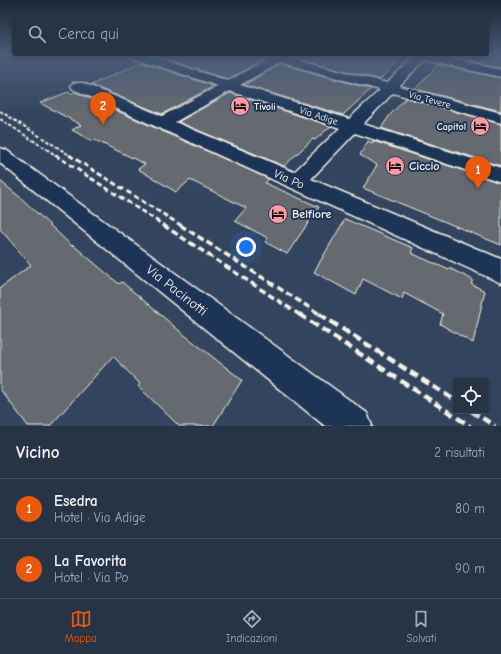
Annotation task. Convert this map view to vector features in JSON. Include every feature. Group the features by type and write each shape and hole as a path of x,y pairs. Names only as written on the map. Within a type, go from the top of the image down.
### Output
{"street":[{"name":"Via Adige","path":"196,75 501,175"},
{"path":"162,123 246,75"},
{"name":"Via Tevere","path":"343,75 501,118"},
{"path":"296,182 402,75"},
{"name":"Via Po","path":"78,86 501,271"},
{"name":"Via Pacinotti","path":"0,154 354,426"}],"building":[{"path":"113,75 180,75 214,86 162,114 91,85"},
{"path":"215,75 235,75 228,79"},
{"path":"261,75 320,75 371,89 343,115 244,85"},
{"path":"361,75 385,75 380,80"},
{"path":"429,75 486,75 501,78 501,111 415,89"},
{"path":"68,92 71,94 75,92 269,179 265,183 319,207 287,254 265,242 268,238 235,221 246,208 190,180 176,192 138,169 145,164 95,140 92,141 72,130 81,125 40,103"},
{"path":"230,93 331,126 315,140 313,139 284,166 178,122"},
{"path":"406,98 501,124 501,166 381,128 390,115"},
{"path":"368,141 372,143 373,141 501,183 501,245 363,188 377,165 360,155"},
{"path":"0,181 21,198 72,246 73,245 119,284 122,282 182,333 242,380 213,426 179,426 138,386 140,384 113,356 50,426 28,426 0,389 0,288 31,265 0,229"},
{"path":"345,219 413,248 411,253 449,270 449,268 473,280 471,284 485,291 473,343 440,324 443,314 404,293 402,299 363,279 356,295 314,272"}],"railway":[{"path":"0,111 71,156"},
{"path":"0,119 57,156"},
{"path":"55,155 165,226"},
{"path":"69,155 182,226"},
{"path":"163,225 300,315"},
{"path":"180,225 321,315"},
{"path":"299,314 470,426"},
{"path":"319,314 453,399"},
{"path":"476,414 495,426"}],"place":[{"name":"Tivoli","path":"240,106"},
{"name":"La Favorita","path":"103,125"},
{"name":"Capitol","path":"480,126"},
{"name":"Ciccio","path":"395,166"},
{"name":"Esedra","path":"478,189"},
{"name":"Belfiore","path":"278,214"}]}
